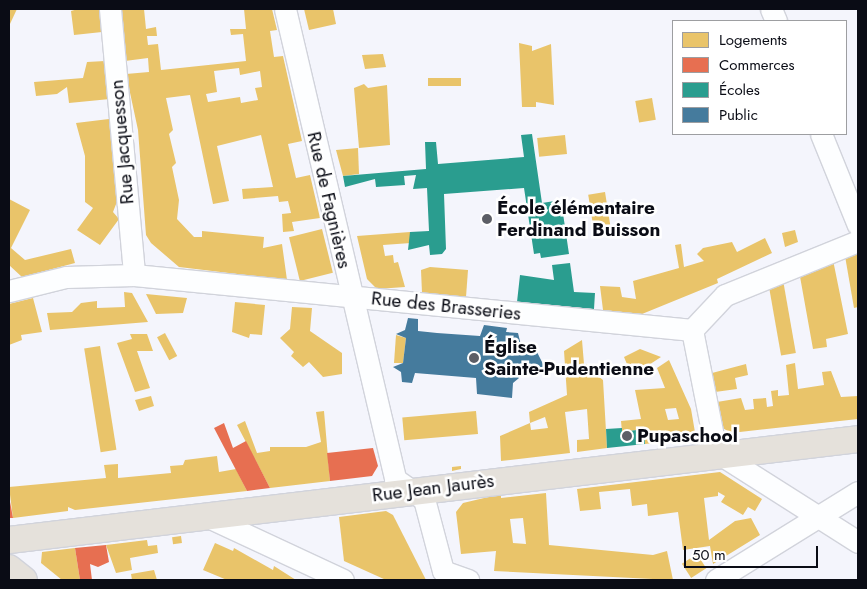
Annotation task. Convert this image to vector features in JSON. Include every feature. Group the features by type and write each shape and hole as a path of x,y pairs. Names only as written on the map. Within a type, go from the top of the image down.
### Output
{"main road":[{"name":"Rue Jean Jaurès","path":"9,540 206,516 403,485 721,455 858,439"},
{"path":"9,568 24,580"}],"street":[{"name":"Rue Jacquesson","path":"110,9 134,276"},
{"name":"Rue de Fagnières","path":"285,9 354,297 403,485"},
{"path":"821,135 858,225"},
{"path":"858,241 725,295 692,330 714,440 721,455 858,542"},
{"name":"Rue des Brasseries","path":"9,291 66,277 134,276 692,330"},
{"path":"403,485 424,500 444,571 468,580"},
{"path":"716,580 821,519 858,492"},
{"path":"206,516 343,580"}],"building: Logements":[{"path":"9,9 17,9 9,26"},
{"path":"78,9 100,9 102,32 74,35 71,11"},
{"path":"119,9 144,9 146,29 156,27 157,36 147,36 148,45 158,44 161,70 246,61 243,34 231,35 230,29 246,29 244,9 272,9 277,30 270,31 274,57 283,56 302,141 288,144 296,178 310,175 320,218 292,222 294,231 283,232 282,214 291,213 288,201 279,202 278,196 243,199 242,189 273,187 261,135 217,146 229,201 213,204 190,95 166,98 173,130 169,134 176,163 172,167 179,200 177,219 194,237 202,237 202,231 264,237 263,248 282,244 287,280 179,267 151,243 146,235 138,130 126,74 149,72 148,58 125,61","holes":["239,68 240,75 260,71 262,87 255,88 258,100 241,103 240,97 208,102 206,94 217,92 214,71"]},
{"path":"304,9 333,9 336,24 309,30"},
{"path":"519,43 532,46 532,51 551,44 554,105 536,102 536,107 522,107"},
{"path":"383,54 386,67 365,69 362,55"},
{"path":"105,61 110,99 69,103 67,87 57,94 36,96 34,82 83,78 87,62"},
{"path":"428,78 461,78 461,86 428,86"},
{"path":"364,84 368,88 387,85 390,145 359,148 354,88"},
{"path":"652,98 656,120 639,123 635,101"},
{"path":"109,119 118,199 113,212 119,219 100,245 77,230 93,208 85,202 85,156 76,123"},
{"path":"565,135 567,154 539,157 537,138"},
{"path":"358,148 359,174 343,176 336,150"},
{"path":"605,192 611,230 594,232 588,195"},
{"path":"9,199 30,210 11,248 25,260 71,249 75,263 22,277 9,265"},
{"path":"322,229 333,273 300,281 289,237"},
{"path":"795,230 798,242 785,247 782,233"},
{"path":"410,232 411,243 383,245 385,256 393,255 394,263 398,262 405,287 377,289 367,279 357,236"},
{"path":"765,238 772,253 717,279 718,283 642,314 603,310 600,286 620,287 622,297 636,299 633,281 679,268 675,245 681,244 684,267 704,261 697,254 703,248 732,242 737,252"},
{"path":"858,252 858,307 854,308 845,256"},
{"path":"833,260 848,334 826,339 827,347 813,349 799,271"},
{"path":"430,267 468,270 466,297 422,293 421,270"},
{"path":"783,280 796,353 781,355 768,283"},
{"path":"124,292 132,293 148,322 50,330 47,313 72,312 81,303 97,301 97,308 125,307"},
{"path":"146,294 187,298 183,313 156,314"},
{"path":"33,298 42,332 21,335 22,340 9,345 9,304"},
{"path":"235,302 265,305 262,335 250,334 249,338 232,332"},
{"path":"292,307 312,308 310,331 342,353 342,374 323,377 309,362 303,367 291,356 294,352 280,338 290,329"},
{"path":"165,333 177,356 169,360 157,337"},
{"path":"130,334 147,334 153,351 137,351 150,388 135,392 117,343 132,339"},
{"path":"396,335 406,338 403,363 394,363"},
{"path":"582,340 584,364 592,364 592,371 603,380 607,448 577,452 577,440 589,439 587,409 565,412 570,453 501,461 500,436 530,423 529,412 567,395 564,351","holes":["545,417 548,428 531,430 530,423"]},
{"path":"100,346 116,450 101,452 84,349"},
{"path":"640,349 661,357 632,376 624,357"},
{"path":"669,360 691,409 696,438 645,444 644,429 622,432 621,421 641,419 635,390 665,388 657,368","holes":["676,408 679,419 668,420 665,409"]},
{"path":"795,363 798,389 824,385 822,372 831,371 841,397 858,396 858,419 731,433 721,427 717,402 741,398 745,410 754,409 753,399 766,398 767,407 773,406 771,391 778,390 778,396 789,395 786,365"},
{"path":"746,364 748,375 735,378 737,389 715,392 712,373"},
{"path":"151,396 154,406 139,411 135,400"},
{"path":"324,411 330,481 270,488 237,425 245,421 257,453 270,451 270,447 306,447 321,442 316,412"},
{"path":"476,411 478,434 404,440 402,417"},
{"path":"217,456 219,472 236,469 247,491 75,510 68,507 68,511 13,518 9,487 106,478 104,465 118,464 118,478 171,473 170,466 183,465 185,460"},
{"path":"461,466 461,469 452,471 452,467"},
{"path":"720,472 762,499 755,511 748,507 743,515 721,502 725,496 718,492 718,496 704,498 709,540 735,521 751,518 760,535 713,564 710,546 683,550 678,512 648,516 647,504 632,506 630,489 599,492 601,509 580,511 577,489"},
{"path":"546,493 549,545 653,555 667,551 673,580 494,571 496,551 461,554 456,512 463,503 501,494 501,498","holes":["523,518 526,544 513,543 510,519"]},
{"path":"386,511 393,515 426,580 386,580 344,561 339,517"},
{"path":"181,536 182,543 173,544 172,537"},
{"path":"147,540 148,546 157,545 158,553 130,558 132,570 116,573 106,545"},
{"path":"215,543 233,551 234,548 273,570 274,566 296,580 227,580 203,570"},
{"path":"75,548 80,580 62,580 41,563 42,552"},
{"path":"697,554 706,568 691,578 682,564"},
{"path":"154,570 157,580 132,580 131,574"}],"building: Commerces":[{"path":"224,423 233,448 246,441 270,488 247,491 214,428"},
{"path":"373,448 378,466 372,476 330,481 327,453"},
{"path":"9,496 13,518 9,518"},
{"path":"106,545 109,562 98,567 90,564 92,580 80,580 75,548"}],"building: Écoles":[{"path":"532,134 542,203 561,200 569,254 541,258 540,253 534,254 524,188 444,194 446,249 442,254 430,255 429,245 408,250 410,232 429,231 427,188 413,189 416,175 404,176 405,185 376,187 375,179 345,187 343,176 426,169 425,142 436,142 438,164 524,157 521,135"},
{"path":"570,263 574,292 595,293 594,309 517,302 520,275 554,280 552,265"},
{"path":"622,428 622,432 644,429 645,444 607,448 606,429"}],"building: Public":[{"name":"Église Sainte-Pudentienne","path":"408,318 418,319 418,331 437,333 480,336 484,325 507,328 506,332 518,333 521,345 516,351 521,347 522,352 537,352 544,366 535,376 514,372 519,378 513,383 512,398 477,394 476,378 415,373 412,383 402,382 401,372 393,367 403,363 406,338 396,334 405,330"}],"place":[{"name":"École élémentaire Ferdinand Buisson","path":"487,219"},
{"name":"Église Sainte-Pudentienne","path":"474,358"},
{"name":"Pupaschool","path":"627,436"}]}
